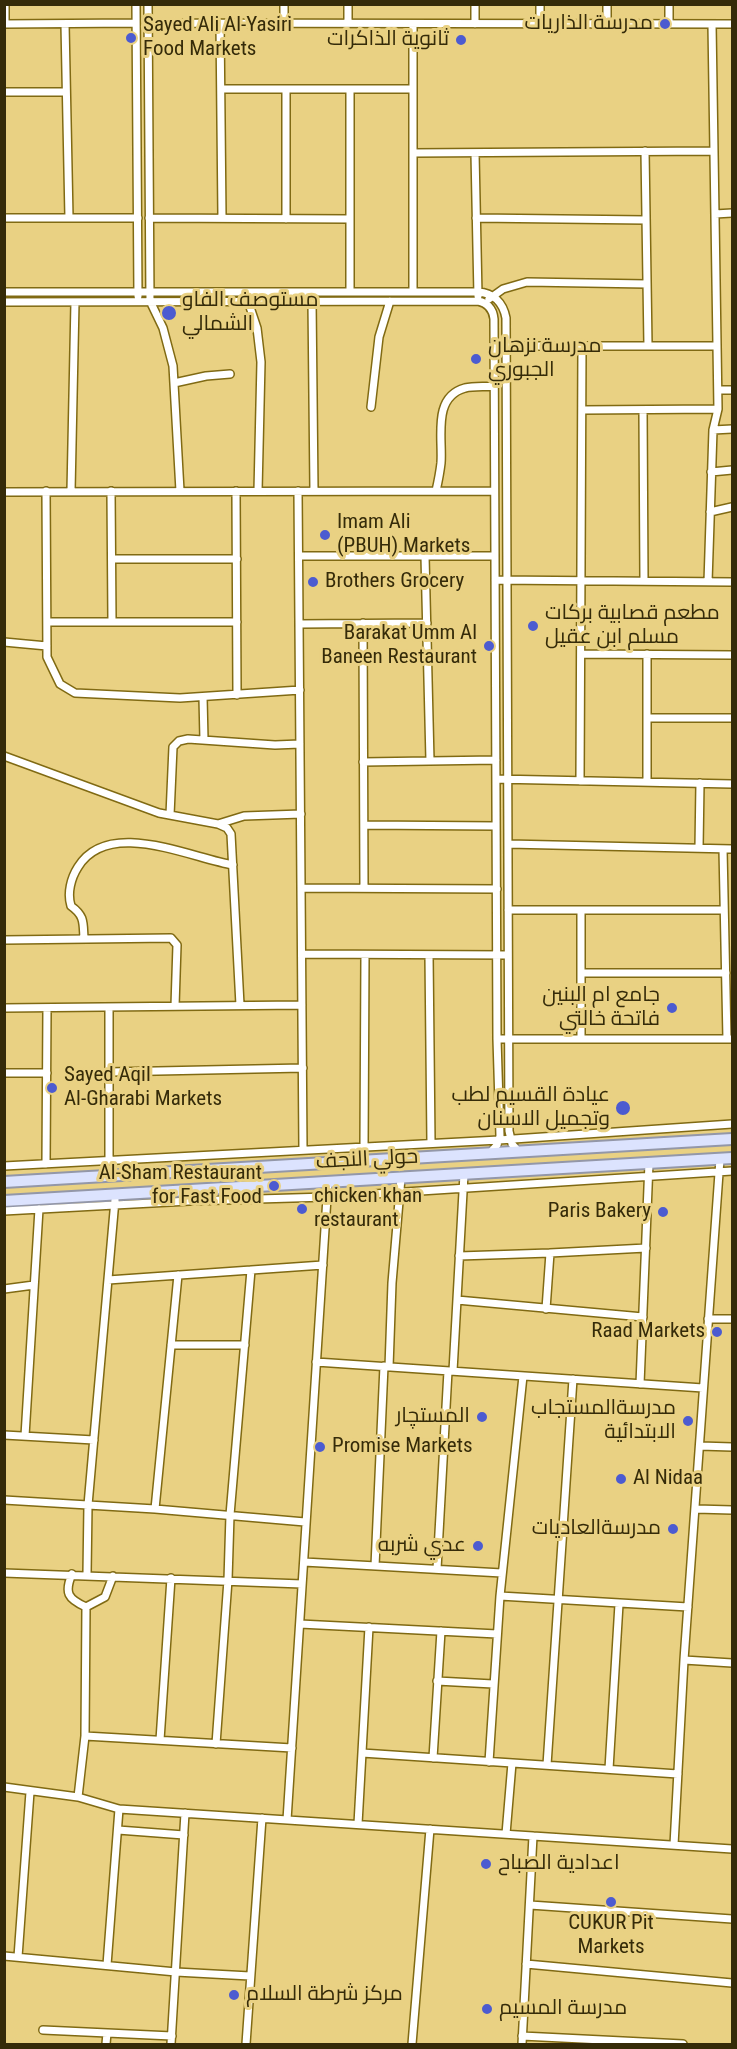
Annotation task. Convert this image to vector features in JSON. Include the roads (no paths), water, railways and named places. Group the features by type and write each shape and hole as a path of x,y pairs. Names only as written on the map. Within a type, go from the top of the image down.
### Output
{"main road":[{"name":"حولي النجف","path":"4,1182 732,1139"},
{"name":"حولي النجف","path":"4,1201 115,1200 188,1196 232,1187 732,1158"},
{"path":"268,1166 266,1178 270,1185"},
{"path":"232,1187 237,1178 233,1168"}],"street":[{"path":"5,4 5,24 136,23"},
{"path":"136,4 138,302"},
{"path":"148,4 150,301 168,345 173,366 180,491"},
{"path":"284,4 284,24"},
{"path":"348,4 348,24"},
{"path":"475,4 476,24"},
{"path":"540,4 540,24"},
{"path":"606,4 607,24"},
{"path":"669,4 669,24"},
{"path":"148,23 732,24"},
{"path":"220,23 222,218"},
{"path":"64,24 69,218"},
{"path":"413,24 413,292"},
{"path":"708,582 713,430 718,409 712,24"},
{"path":"221,89 413,89"},
{"path":"286,89 286,219"},
{"path":"350,89 350,292"},
{"path":"4,92 66,92"},
{"path":"645,151 648,346"},
{"path":"413,153 714,151"},
{"path":"475,153 478,301"},
{"path":"715,214 732,213"},
{"path":"4,218 138,218"},
{"path":"149,218 350,219"},
{"path":"476,218 646,220"},
{"path":"486,304 492,296 509,286 527,282 647,284"},
{"path":"4,292 478,292 492,296 500,303 505,312 506,346 508,1038 511,1139 518,1151"},
{"path":"248,301 257,328 261,362 258,491"},
{"path":"312,301 314,491"},
{"path":"371,407 379,337 390,301"},
{"path":"4,302 478,301 486,304 494,315 499,1140 490,1153"},
{"path":"71,491 75,302"},
{"path":"494,346 717,346"},
{"path":"580,781 582,346"},
{"path":"174,383 206,375 230,374"},
{"path":"436,491 441,465 440,424 444,405 450,398 466,388 494,386"},
{"path":"718,390 732,390"},
{"path":"582,410 718,409"},
{"path":"643,410 644,581"},
{"path":"713,430 732,429"},
{"path":"711,472 732,470"},
{"path":"111,491 112,622"},
{"path":"236,491 237,695"},
{"path":"298,491 303,1150"},
{"path":"4,492 494,491"},
{"path":"46,492 47,657 60,684 75,693 180,698 300,690"},
{"path":"710,512 732,507"},
{"path":"299,556 494,556"},
{"path":"425,556 430,761"},
{"path":"112,558 237,559"},
{"path":"495,580 732,582"},
{"path":"47,622 237,622"},
{"path":"299,624 427,623"},
{"path":"363,624 364,888"},
{"path":"4,642 47,646"},
{"path":"581,654 732,655"},
{"path":"647,782 648,654"},
{"path":"203,697 204,740"},
{"path":"647,718 732,718"},
{"path":"170,815 173,747 179,741 188,739 275,745 300,744"},
{"path":"4,756 159,813 218,824 227,828 231,834 240,1005"},
{"path":"363,762 496,760"},
{"path":"496,779 732,784"},
{"path":"699,848 700,783"},
{"path":"218,824 244,816 301,814"},
{"path":"364,825 496,826"},
{"path":"84,939 80,913 71,906 70,888 81,862 98,847 119,842 142,844 232,865"},
{"path":"508,844 732,849"},
{"path":"497,1039 730,1039 723,849"},
{"path":"301,888 497,889"},
{"path":"508,910 724,910"},
{"path":"581,910 581,1038"},
{"path":"4,940 171,938 177,945 176,1006"},
{"path":"302,954 508,956"},
{"path":"364,1147 365,955"},
{"path":"429,955 431,1143"},
{"path":"581,973 726,973"},
{"path":"4,1008 302,1005"},
{"path":"109,1007 109,1161"},
{"path":"46,1164 48,1008"},
{"path":"109,1072 303,1068"},
{"path":"4,1073 47,1072"},
{"path":"4,1166 499,1140 732,1124"},
{"path":"674,1845 702,1388 720,1159"},
{"path":"640,1384 649,1163"},
{"path":"188,1196 327,1197 732,1171"},
{"path":"437,1569 464,1174"},
{"path":"375,1566 386,1367 401,1178"},
{"path":"287,1820 328,1182"},
{"path":"4,1211 115,1200 88,1505 87,1574"},
{"path":"25,1436 39,1209"},
{"path":"459,1256 646,1248"},
{"path":"546,1309 550,1253"},
{"path":"108,1280 323,1265"},
{"path":"216,1744 228,1580 230,1515 251,1270"},
{"path":"155,1509 177,1275"},
{"path":"4,1289 34,1285"},
{"path":"456,1300 643,1317"},
{"path":"708,1319 732,1318"},
{"path":"171,1345 245,1345"},
{"path":"316,1362 702,1388"},
{"path":"489,1762 502,1573 523,1376"},
{"path":"547,1765 573,1379"},
{"path":"4,1435 94,1440"},
{"path":"700,1446 732,1447"},
{"path":"4,1500 155,1509 305,1522"},
{"path":"696,1509 732,1510"},
{"path":"304,1562 502,1573"},
{"path":"4,1573 87,1574 302,1584"},
{"path":"72,1574 68,1592 73,1601 86,1607"},
{"path":"86,1607 105,1598 113,1576"},
{"path":"160,1740 171,1578"},
{"path":"500,1596 688,1607"},
{"path":"609,1768 619,1604"},
{"path":"78,1797 85,1736 86,1607"},
{"path":"300,1624 497,1634"},
{"path":"358,1824 369,1628"},
{"path":"433,1758 441,1631"},
{"path":"684,1660 732,1664"},
{"path":"437,1681 493,1684"},
{"path":"85,1736 292,1748"},
{"path":"362,1753 678,1774"},
{"path":"507,1834 512,1763"},
{"path":"4,1787 78,1797 119,1809 732,1849"},
{"path":"18,1957 30,1792"},
{"path":"107,1965 119,1809"},
{"path":"171,2044 185,1813"},
{"path":"246,2044 262,1818"},
{"path":"412,2044 430,1829"},
{"path":"118,1830 184,1835"},
{"path":"522,2044 533,1836"},
{"path":"530,1905 732,1920"},
{"path":"4,1956 176,1972 250,1976"},
{"path":"526,1964 732,1983"},
{"path":"43,2030 172,2036"},
{"path":"106,2044 107,2033"},
{"path":"522,2036 682,2044"}],"place":[{"name":"مدرسة الذاريات","path":"665,24"},
{"name":"Sayed Ali Al-Yasiri Food Markets","path":"131,38"},
{"name":"ثانوية الذاكرات","path":"461,40"},
{"name":"مستوصف الفاو الشمالي","path":"169,313"},
{"name":"مدرسة نزهان الجبوري","path":"476,359"},
{"name":"Imam Ali (PBUH) Markets","path":"325,535"},
{"name":"Brothers Grocery","path":"313,582"},
{"name":"مطعم قصابية بركات مسلم ابن عقيل","path":"533,626"},
{"name":"Barakat Umm Al Baneen Restaurant","path":"489,646"},
{"name":"جامع ام البنين فاتحة خالتي","path":"672,1008"},
{"name":"Sayed Aqil Al-Gharabi Markets","path":"52,1088"},
{"name":"عيادة القسيم لطب وتجميل الاسنان","path":"623,1108"},
{"name":"Al-Sham Restaurant for Fast Food","path":"274,1186"},
{"name":"chicken khan restaurant","path":"302,1209"},
{"name":"Paris Bakery","path":"663,1212"},
{"name":"Raad Markets","path":"717,1332"},
{"name":"المستچار","path":"482,1417"},
{"name":"مدرسةالمستجاب الابتدائية","path":"688,1421"},
{"name":"Promise Markets","path":"320,1447"},
{"name":"Al Nidaa","path":"621,1479"},
{"name":"مدرسةالعاديات","path":"673,1529"},
{"name":"عدي شربه","path":"478,1546"},
{"name":"اعدادية الصباح","path":"486,1864"},
{"name":"CUKUR Pit Markets","path":"611,1902"},
{"name":"مركز شرطة السلام","path":"234,1995"},
{"name":"مدرسة المسيم","path":"487,2009"}]}
